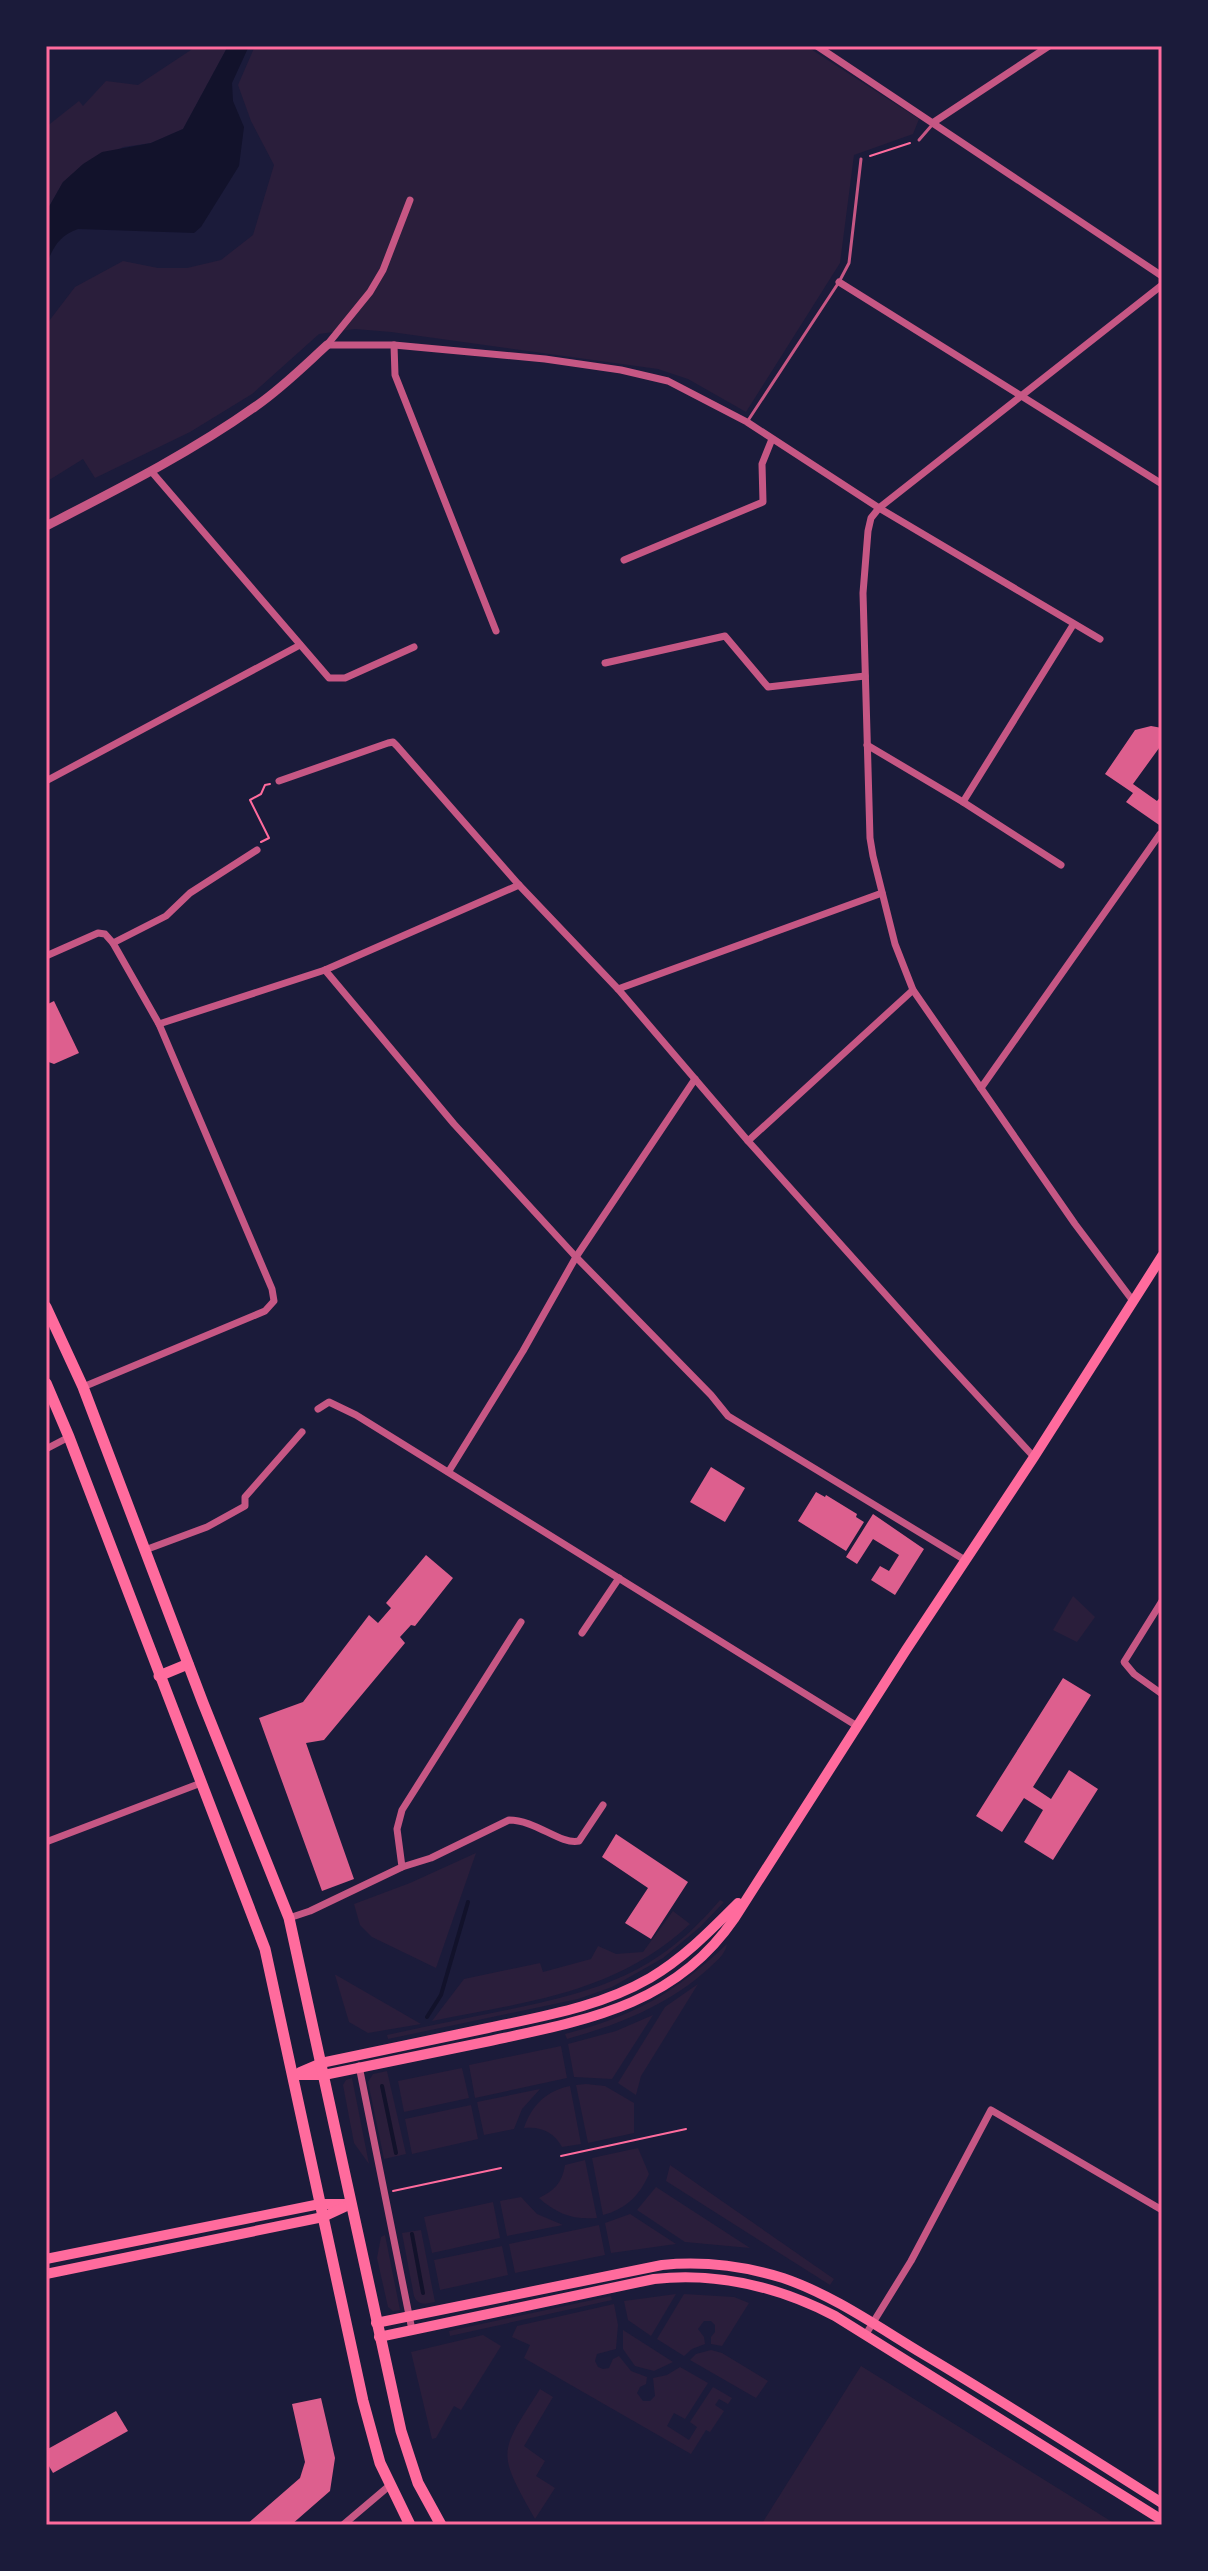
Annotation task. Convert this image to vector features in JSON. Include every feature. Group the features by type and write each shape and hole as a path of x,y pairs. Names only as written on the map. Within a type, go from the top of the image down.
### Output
{"main road":[{"path":"323,2069 359,2068 560,2026 606,2013 632,2003 671,1981 705,1953 726,1931 1162,1256"},
{"path":"46,1307 83,1387 289,1918 379,2337 408,2455 425,2497 441,2525"},
{"path":"46,1383 265,1949 374,2445 389,2486 410,2525"},
{"path":"159,1676 188,1664"},
{"path":"293,2075 323,2069 357,2056 559,2012 625,1991 663,1970 685,1953 748,1893"},
{"path":"46,2259 320,2204 351,2204"},
{"path":"46,2274 323,2217 351,2204"},
{"path":"376,2323 640,2268 696,2263 782,2278 827,2297 873,2323 1162,2503"},
{"path":"379,2337 629,2284 693,2276 728,2279 780,2291 816,2306 866,2334 1162,2520"}],"street":[{"path":"817,46 1162,276"},
{"path":"934,122 1049,46"},
{"path":"46,526 151,471 256,406 327,345 354,313 383,270 410,200"},
{"path":"839,282 1162,484"},
{"path":"1133,1301 1075,1224 913,990 900,960 870,838 863,593 866,544 871,518 879,508 1162,285"},
{"path":"327,345 394,345 560,361 639,373 686,388 747,422 879,508 1100,639"},
{"path":"394,345 395,375 496,631"},
{"path":"624,560 763,502 762,464 772,439"},
{"path":"151,471 329,678 345,678 414,647"},
{"path":"963,802 1073,625"},
{"path":"605,663 725,636 768,687 865,676"},
{"path":"46,781 300,645"},
{"path":"279,781 393,742 519,885 618,989 748,1141 1034,1457"},
{"path":"867,745 1061,865"},
{"path":"981,1088 1160,834"},
{"path":"113,943 166,916 190,893 257,850"},
{"path":"159,1024 325,970 519,885"},
{"path":"618,989 882,893"},
{"path":"46,956 98,933 105,934 113,943 159,1024 231,1187 274,1301 265,1311 83,1387"},
{"path":"325,970 454,1124 728,1416 965,1560"},
{"path":"748,1141 913,990"},
{"path":"449,1471 576,1257 695,1079"},
{"path":"318,1409 329,1402 356,1415 857,1726"},
{"path":"145,1550 207,1527 245,1506 245,1497 302,1432"},
{"path":"46,1449 69,1437"},
{"path":"582,1633 619,1578"},
{"path":"1162,1601 1124,1662 1134,1674 1162,1694"},
{"path":"402,1867 397,1829 402,1810 521,1622"},
{"path":"46,1842 201,1783"},
{"path":"289,1918 402,1867 431,1858 509,1820 522,1820 573,1843 579,1841 603,1805"},
{"path":"357,2056 412,2330"},
{"path":"866,2334 911,2261 991,2110 1162,2210"},
{"path":"343,2525 389,2486"}],"lane":[{"path":"919,140 934,122"},
{"path":"747,422 849,263 861,159"}],"path":[{"path":"861,159 919,140"},
{"path":"257,850 259,844 269,838 250,800 261,794 265,785 279,781"},
{"path":"561,2156 686,2129"},
{"path":"384,2193 501,2168"}],"shaded area":[{"path":"197,46 228,46 183,129 151,143 123,147 63,182 46,212 46,127 79,101 83,106 106,81 138,85"},
{"path":"228,46 249,46 232,83 233,101 244,127 239,166 201,227 194,233 78,229 58,242 46,265 46,212 63,182 102,152 151,143 183,129"},
{"path":"255,46 806,46 919,119 913,134 854,155 840,263 746,412 688,379 658,369 355,329 319,334 252,394 190,432 95,478 83,459 46,482 46,325 75,287 123,261 158,268 187,268 221,260 253,235 274,165 251,121 238,85"},
{"path":"1073,1596 1095,1617 1077,1642 1053,1630"},
{"path":"476,1853 436,1968 372,1937 360,1925 354,1904"},
{"path":"720,1900 724,1902 700,1927 663,1958 612,1987 578,1999 388,2039 387,2035 570,1995 624,1976 673,1946"},
{"path":"673,1911 690,1924 631,1966 601,1980 536,2000 432,2021 464,1979 540,1963 543,1972 591,1959 598,1946 616,1954 643,1952"},
{"path":"727,1944 722,1955 708,1969 676,1993 623,2020 567,2039 565,2034 612,2019 652,2001 689,1976"},
{"path":"335,1975 421,2024 368,2033 349,2022"},
{"path":"698,1984 641,2076 636,2095 618,2083 665,2007"},
{"path":"653,2015 612,2079 574,2077 568,2044 616,2031"},
{"path":"561,2046 567,2078 475,2098 469,2065"},
{"path":"462,2068 469,2098 404,2112 398,2081"},
{"path":"387,2071 406,2154 384,2159 368,2082 373,2074"},
{"path":"352,2078 369,2164 354,2143 343,2085"},
{"path":"576,2085 605,2086 634,2103 634,2133 588,2143"},
{"path":"570,2086 581,2144 562,2147 546,2131 524,2128 541,2100 554,2091"},
{"path":"540,2089 522,2109 514,2129 484,2135 477,2102"},
{"path":"471,2105 478,2139 412,2154 405,2119"},
{"path":"638,2148 649,2174 645,2182 637,2195 625,2205 603,2215 592,2158"},
{"path":"585,2160 597,2218 566,2215 539,2198 557,2185 565,2165"},
{"path":"670,2165 834,2279 830,2285 666,2181"},
{"path":"656,2187 750,2248 685,2242 637,2210"},
{"path":"521,2197 537,2214 563,2225 507,2236 500,2201"},
{"path":"493,2202 500,2238 432,2253 424,2217"},
{"path":"630,2214 676,2244 611,2253 605,2223"},
{"path":"599,2225 605,2255 515,2273 509,2244"},
{"path":"421,2230 435,2302 425,2304 414,2296 402,2233"},
{"path":"385,2235 400,2310 393,2311 388,2307 377,2258 381,2237"},
{"path":"502,2246 508,2275 440,2290 434,2260"},
{"path":"676,2294 651,2336 628,2320 624,2301"},
{"path":"684,2294 734,2297 749,2303 722,2346 711,2344 715,2325 704,2321 698,2329 705,2344 684,2356 657,2339"},
{"path":"611,2296 612,2300 450,2336 449,2331"},
{"path":"614,2304 618,2325 616,2349 597,2354 595,2361 598,2367 609,2368 613,2359 619,2356 631,2371 647,2377 646,2384 637,2393 643,2401 650,2401 655,2396 653,2378 667,2375 680,2367 708,2383 685,2419 674,2413 667,2426 689,2440 697,2427 690,2422 713,2387 732,2398 728,2404 719,2399 715,2405 724,2411 710,2432 706,2430 691,2454 524,2358 530,2345 512,2337 517,2326"},
{"path":"623,2330 673,2362 654,2371 635,2366 623,2349"},
{"path":"483,2335 501,2346 461,2410 454,2406 436,2438 432,2439 411,2352"},
{"path":"711,2350 722,2353 768,2381 756,2398 690,2360 696,2354"},
{"path":"861,2366 1117,2525 761,2525"},
{"path":"540,2389 553,2397 524,2446 545,2461 536,2476 555,2488 535,2519 514,2479 508,2452 516,2427"}],"building":[{"path":"1151,726 1162,728 1162,744 1133,784 1157,801 1162,795 1162,827 1126,802 1133,793 1105,774 1135,730"},
{"path":"54,1001 79,1053 54,1064 46,1061 46,1005"},
{"path":"711,1467 745,1488 725,1522 690,1502"},
{"path":"816,1492 857,1514 856,1517 864,1522 846,1551 798,1521"},
{"path":"873,1514 924,1549 895,1595 871,1580 880,1566 889,1571 899,1555 873,1539 857,1564 846,1557"},
{"path":"426,1555 453,1578 415,1626 411,1625 400,1637 405,1643 324,1740 306,1743 354,1879 322,1891 259,1718 303,1702 369,1615 378,1623 391,1608 386,1603"},
{"path":"1063,1678 1091,1695 1033,1787 1051,1799 1069,1770 1098,1789 1053,1860 1024,1842 1043,1810 1024,1798 1002,1832 976,1816"},
{"path":"616,1834 688,1882 651,1939 625,1923 648,1888 602,1857"},
{"path":"321,2398 335,2458 330,2491 291,2525 246,2525 300,2478 305,2462 292,2404"},
{"path":"116,2411 128,2431 53,2473 46,2461 46,2450"}],"waterway":[{"path":"427,2017 441,1995 468,1902"},
{"path":"382,2086 396,2153"},
{"path":"412,2234 423,2293"}]}
